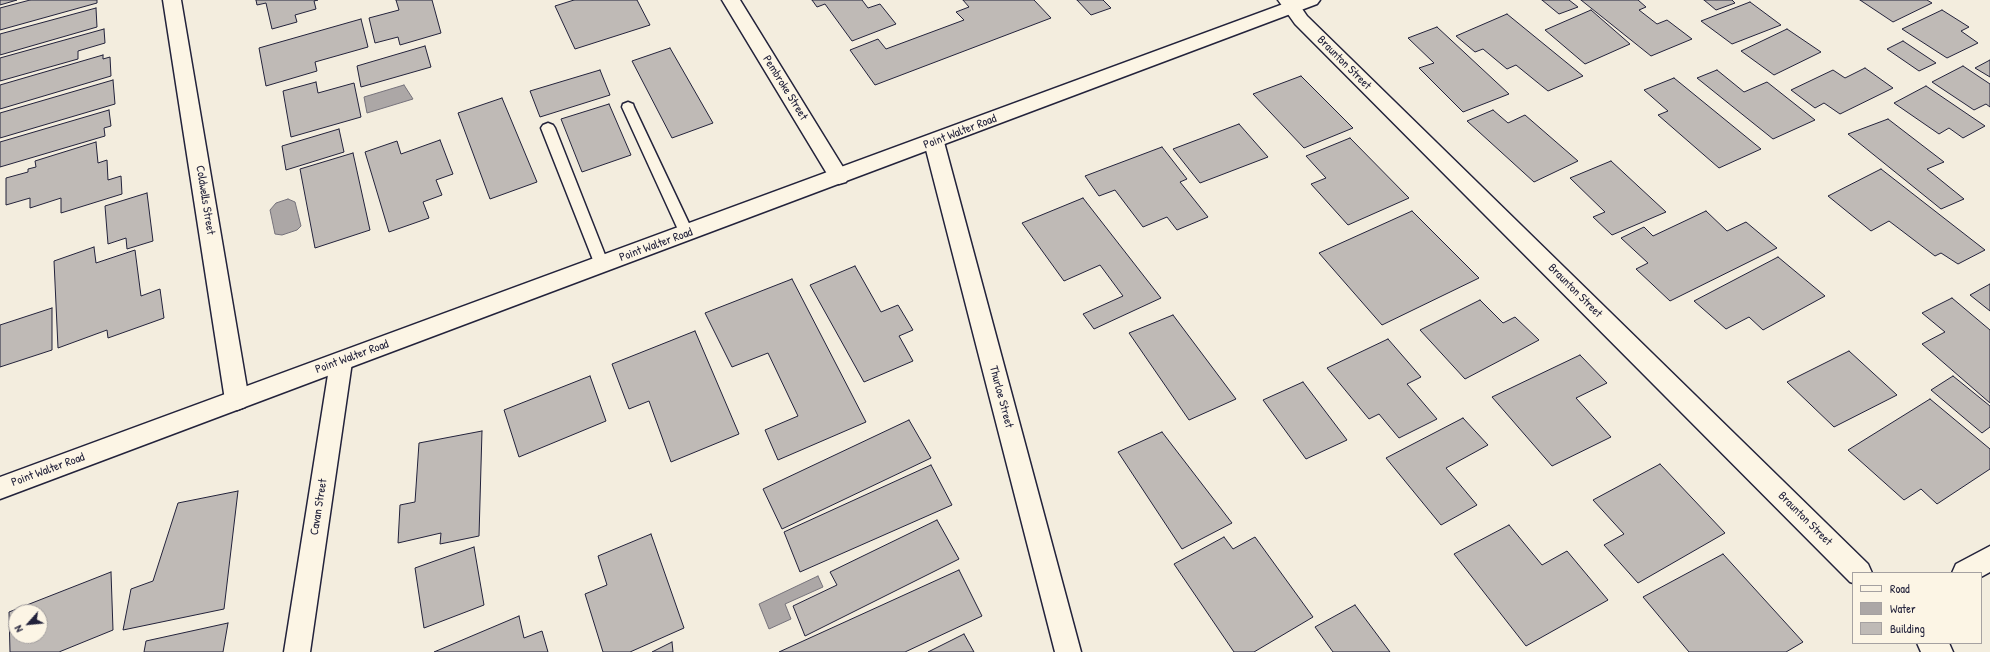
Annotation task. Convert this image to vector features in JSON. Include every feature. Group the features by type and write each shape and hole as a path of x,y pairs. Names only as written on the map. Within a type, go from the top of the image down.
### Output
{"street":[{"name":"Coldwells Street","path":"172,0 237,400"},
{"name":"Pembroke Street","path":"731,0 839,177"},
{"name":"Point Walter Road","path":"0,488 934,142 1297,2"},
{"name":"Braunton Street","path":"1297,2 1303,22 1859,572"},
{"name":"Thurloe Street","path":"934,142 1068,652"},
{"name":"Cavan Street","path":"296,652 341,362"},
{"path":"1967,572 1990,558"},
{"path":"1931,644 1940,652"}],"lane":[{"path":"628,107 687,234"},
{"path":"548,128 602,265"}],"water":[{"path":"404,85 413,99 367,113 364,97"},
{"path":"288,199 295,202 301,226 297,230 282,235 275,234 270,210 276,203"},
{"path":"818,576 823,587 785,604 791,619 769,629 759,604"}],"building":[{"path":"0,0 17,0 0,5"},
{"path":"30,0 97,0 97,3 0,30 0,8"},
{"path":"256,0 318,0 314,1 316,9 295,15 297,22 272,29 266,3 257,5"},
{"path":"396,0 432,0 441,33 400,45 398,37 375,43 369,18 399,10"},
{"path":"574,0 637,0 650,25 575,49 555,6"},
{"path":"812,0 862,0 868,8 880,4 896,24 852,41 825,4 817,7"},
{"path":"963,0 1034,0 1051,18 875,85 850,50 878,39 886,49 964,20 956,12 969,7"},
{"path":"1077,0 1103,0 1111,8 1091,15"},
{"path":"1542,0 1569,0 1578,7 1559,14"},
{"path":"1581,0 1638,0 1646,7 1639,10 1657,24 1667,20 1692,39 1651,56"},
{"path":"1704,0 1732,0 1735,3 1716,10"},
{"path":"1860,0 1927,0 1932,3 1893,22"},
{"path":"1750,2 1781,25 1732,44 1701,21"},
{"path":"96,8 97,27 0,55 0,34"},
{"path":"1591,10 1630,44 1585,64 1545,30"},
{"path":"1942,10 1969,27 1961,31 1978,43 1947,58 1902,29"},
{"path":"1507,14 1583,76 1548,91 1516,65 1507,69 1483,49 1475,52 1456,36"},
{"path":"361,19 368,47 315,62 317,71 266,86 259,48"},
{"path":"1437,27 1509,94 1463,112 1419,68 1434,63 1408,38"},
{"path":"104,29 105,43 78,51 78,59 0,81 0,58"},
{"path":"1787,29 1821,52 1774,75 1741,51"},
{"path":"1903,41 1936,63 1919,71 1887,49"},
{"path":"425,46 431,67 361,87 357,66"},
{"path":"670,48 713,123 672,138 632,61"},
{"path":"103,55 103,59 110,57 111,76 0,109 0,85"},
{"path":"1990,60 1990,77 1975,68"},
{"path":"1963,66 1990,84 1990,107 1986,104 1974,110 1932,82"},
{"path":"1865,68 1893,88 1840,114 1824,103 1815,108 1791,90 1833,70 1845,78"},
{"path":"600,70 610,95 540,117 530,91"},
{"path":"1717,70 1744,92 1767,82 1815,120 1773,139 1697,78"},
{"path":"1301,76 1353,128 1304,148 1253,94"},
{"path":"1674,78 1761,149 1719,168 1658,115 1668,111 1644,90"},
{"path":"113,80 115,104 0,138 0,113"},
{"path":"316,82 318,93 354,83 361,117 291,137 283,91"},
{"path":"1926,86 1985,126 1963,138 1949,128 1939,134 1894,103"},
{"path":"502,98 537,182 490,199 458,113"},
{"path":"609,104 631,155 582,172 561,119"},
{"path":"109,110 111,126 104,128 105,136 0,167 0,142"},
{"path":"1493,110 1508,123 1525,115 1578,161 1534,182 1467,121"},
{"path":"1888,119 1944,162 1927,169 1964,199 1941,209 1848,134"},
{"path":"1239,124 1268,157 1200,183 1173,149"},
{"path":"339,129 344,152 286,170 282,146"},
{"path":"1350,138 1409,198 1348,225 1311,184 1326,178 1306,156"},
{"path":"440,140 453,174 436,180 442,195 423,202 429,218 389,232 365,152 397,141 401,154"},
{"path":"96,142 98,163 107,160 108,180 121,176 122,194 61,213 61,198 30,208 30,198 6,205 6,178 28,172 28,169 36,167 35,161"},
{"path":"1162,147 1187,179 1180,182 1208,217 1177,230 1167,217 1143,227 1115,190 1099,196 1085,176"},
{"path":"353,153 370,230 315,248 300,169"},
{"path":"1611,161 1666,212 1612,235 1593,217 1605,212 1570,178"},
{"path":"1881,169 1985,250 1958,264 1941,253 1935,256 1889,221 1871,231 1828,196"},
{"path":"147,193 153,241 127,249 126,238 108,244 105,206"},
{"path":"1083,198 1161,298 1094,329 1083,314 1123,296 1100,265 1064,281 1022,223"},
{"path":"1412,211 1479,278 1382,325 1319,253"},
{"path":"1706,211 1727,231 1746,222 1777,248 1670,301 1636,269 1648,263 1621,238 1644,227 1653,236"},
{"path":"94,247 96,263 135,250 141,296 160,289 164,318 108,338 107,330 58,348 54,261"},
{"path":"1778,257 1825,296 1763,330 1749,317 1726,329 1694,301"},
{"path":"855,266 881,312 898,305 913,330 899,336 913,361 864,382 810,285"},
{"path":"792,279 866,422 778,460 765,430 798,416 768,353 732,367 705,313"},
{"path":"1990,284 1990,311 1970,295"},
{"path":"1952,298 1990,330 1990,403 1922,344 1945,332 1922,313"},
{"path":"1480,300 1503,323 1515,317 1539,340 1465,379 1420,330"},
{"path":"52,308 52,350 0,367 0,325"},
{"path":"1173,315 1236,399 1189,420 1129,333"},
{"path":"695,331 739,434 671,462 649,401 629,409 612,364"},
{"path":"1388,339 1421,377 1407,384 1437,419 1399,438 1379,414 1369,419 1327,368"},
{"path":"1849,351 1897,395 1834,427 1787,382"},
{"path":"1580,355 1607,383 1576,398 1611,437 1552,466 1492,397"},
{"path":"590,376 606,421 519,457 504,410"},
{"path":"1953,376 1990,406 1990,427 1982,433 1931,390"},
{"path":"1303,382 1347,440 1306,459 1263,400"},
{"path":"1930,399 1990,449 1990,469 1937,504 1921,489 1904,500 1848,450"},
{"path":"1463,418 1488,445 1446,468 1477,505 1441,525 1386,458"},
{"path":"909,420 931,458 782,529 763,489"},
{"path":"482,431 479,536 440,544 441,533 398,543 400,505 415,502 419,443"},
{"path":"1162,432 1232,523 1182,549 1118,452"},
{"path":"1660,464 1725,533 1638,583 1604,545 1624,534 1593,500"},
{"path":"931,465 952,505 800,572 784,532"},
{"path":"238,491 224,609 123,630 131,589 153,581 178,503"},
{"path":"937,520 959,559 805,636 793,606 837,585 830,572"},
{"path":"1509,525 1542,565 1567,551 1608,600 1526,646 1454,554"},
{"path":"651,534 684,628 630,652 603,652 585,594 607,585 598,556"},
{"path":"1224,537 1233,549 1255,537 1313,617 1254,652 1234,652 1174,564"},
{"path":"474,547 484,605 424,628 415,568"},
{"path":"1723,554 1803,642 1786,652 1689,652 1643,597"},
{"path":"959,570 982,616 905,652 779,652"},
{"path":"111,572 113,630 59,652 10,652 10,644 48,644 48,604 29,604"},
{"path":"1355,605 1390,652 1333,652 1315,627"},
{"path":"519,616 524,638 542,631 548,652 434,652"},
{"path":"228,623 223,652 144,652 146,641"},
{"path":"964,634 974,652 928,652"},
{"path":"672,642 673,652 652,652"}]}
